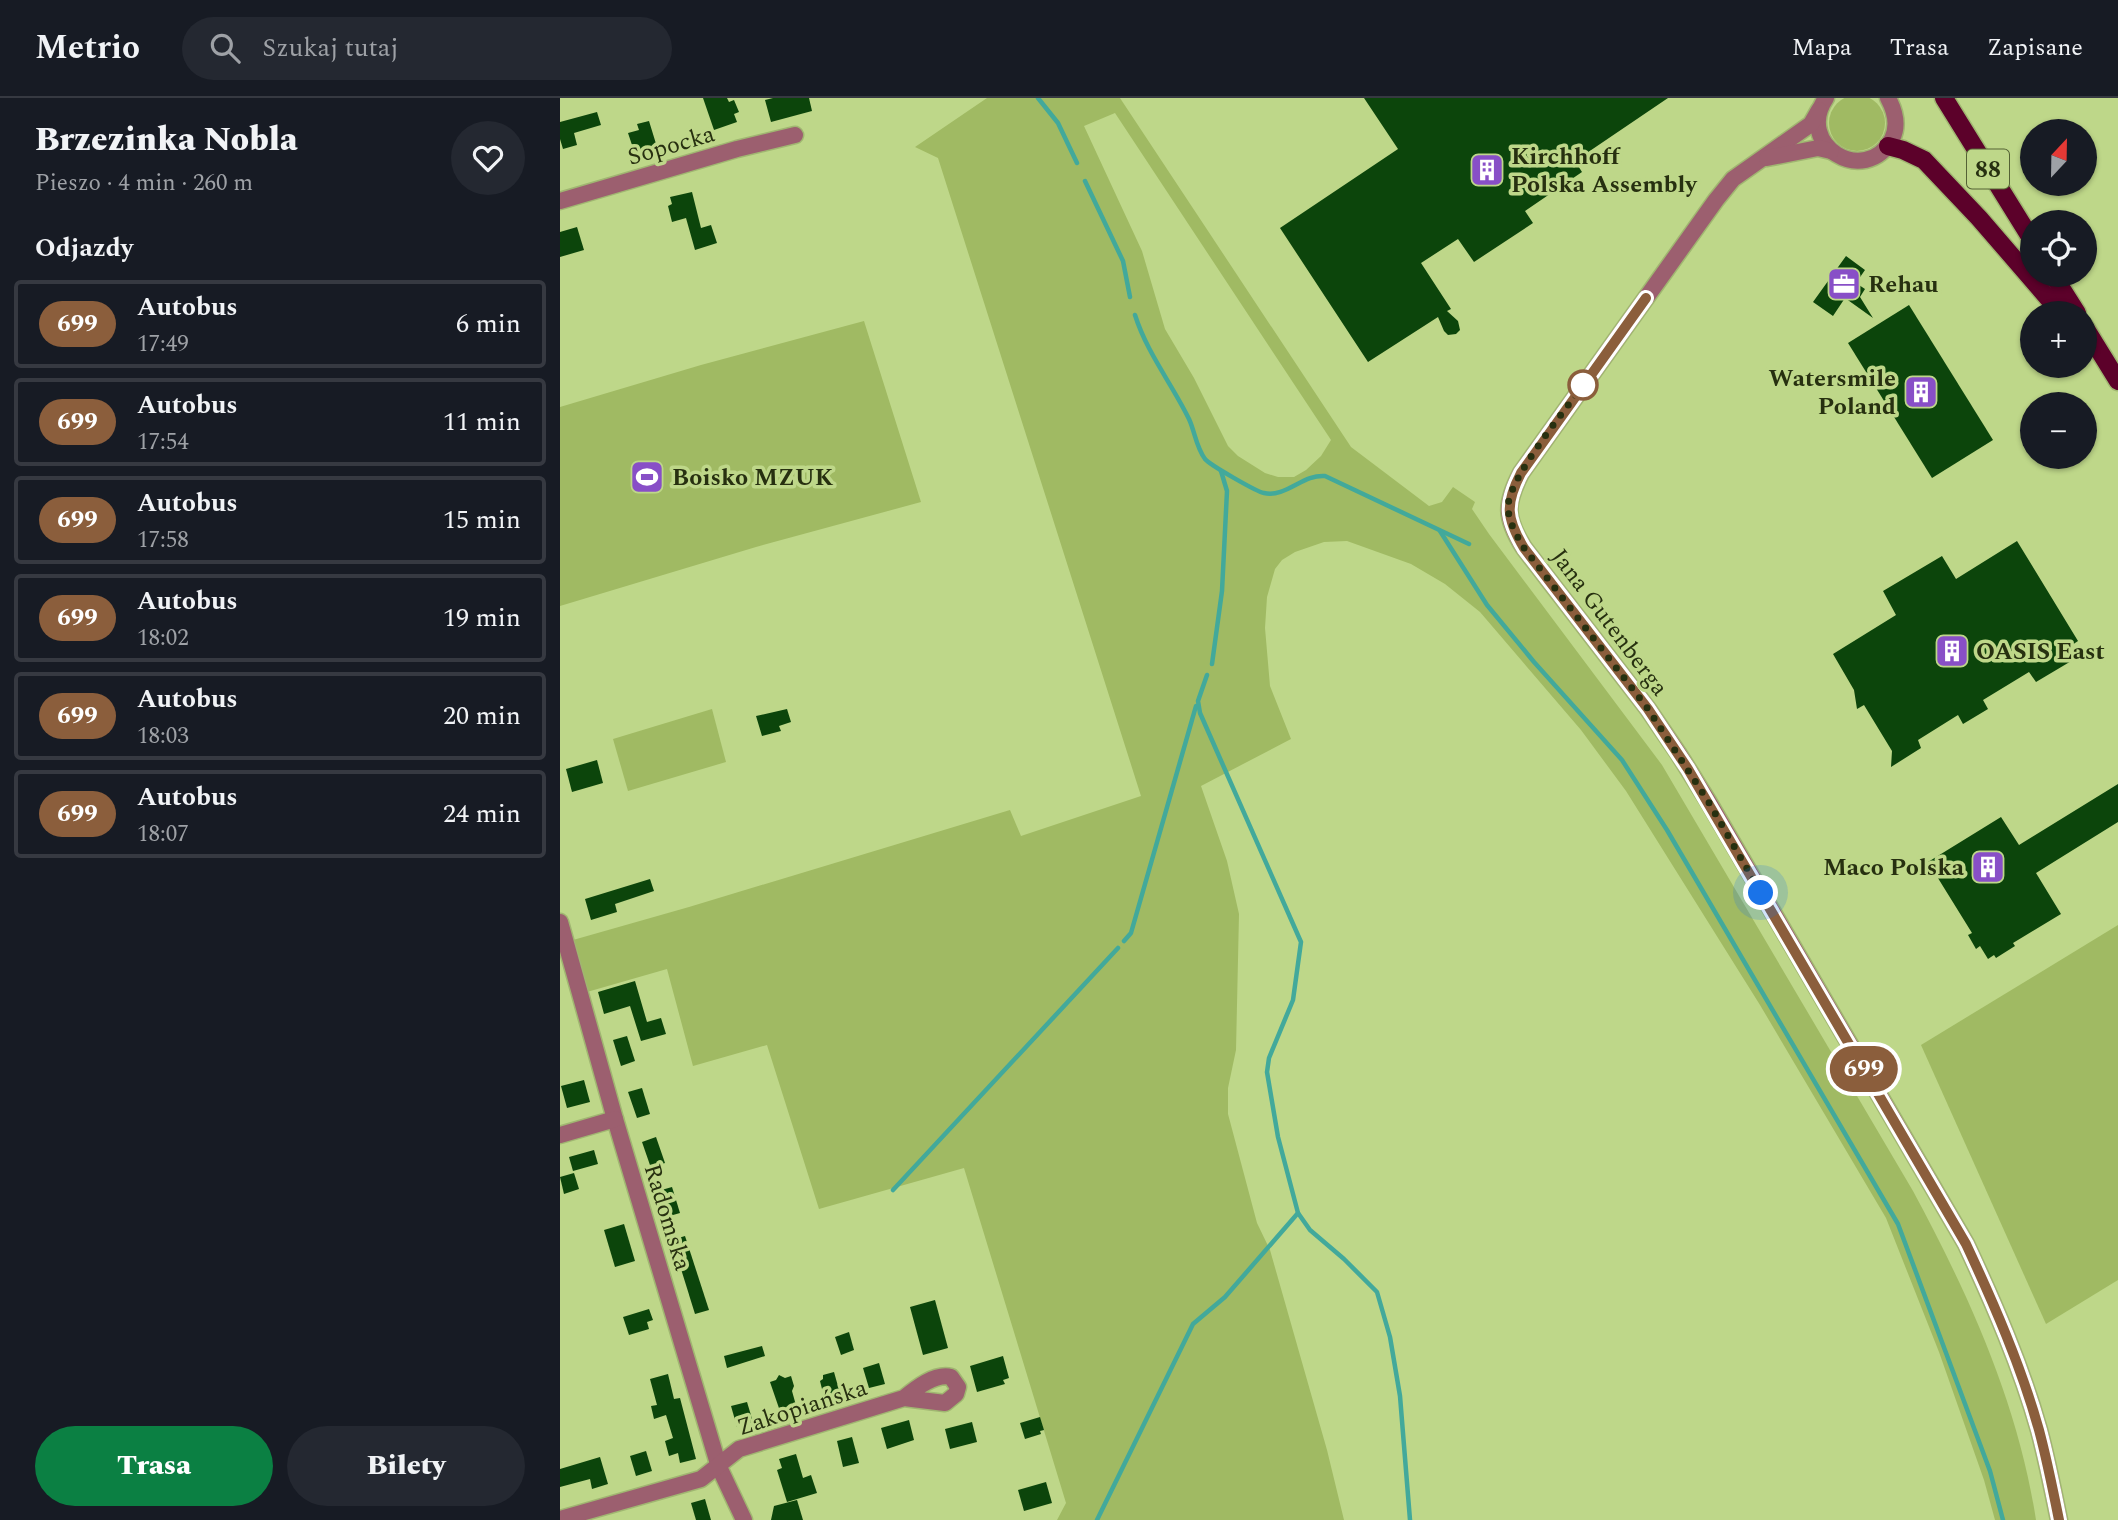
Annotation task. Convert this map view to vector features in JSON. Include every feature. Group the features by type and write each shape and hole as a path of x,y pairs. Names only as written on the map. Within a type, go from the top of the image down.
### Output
{"main road":[{"name":"88","path":"1944,98 2020,221"},
{"path":"1888,146 1924,160 2051,301"},
{"path":"2097,347 2118,381"},
{"path":"2097,356 2118,381"}],"street":[{"path":"1888,98 1894,109 1896,122 1894,135 1888,146"},
{"path":"1822,104 1819,132 1831,152"},
{"name":"Jana Gutenberga","path":"1822,104 1811,124 1733,179 1716,200 1521,473 1511,492 1509,515 1524,548 1648,709 1708,801 1966,1244 2027,1391 2047,1461 2059,1520"},
{"name":"Sopocka","path":"560,201 737,149 795,135"},
{"name":"Jana Gutenberga","path":"1758,160 1818,148 1852,161 1864,161 1875,157 1888,146"},
{"name":"Radomska","path":"560,922 567,976 615,1119 719,1467 744,1520"},
{"path":"560,1135 615,1119"},
{"name":"Zakopiańska","path":"560,1520 701,1479 739,1449 904,1398"}],"green space":[{"path":"1857,95 1868,97 1877,103 1883,112 1883,134 1877,143 1868,149 1857,151 1846,149 1837,143 1831,134 1829,123 1831,112 1837,103 1846,97"},
{"path":"987,98 1120,98 1351,447 1429,506 1442,502 1453,487 1475,502 1472,509 1489,534 1662,765 1913,1191 1972,1310 1989,1351 2017,1434 2036,1520 1995,1520 1984,1480 1939,1352 1886,1218 1760,1005 1626,791 1581,730 1480,612 1445,584 1411,564 1347,541 1324,542 1295,552 1282,560 1275,569 1267,597 1265,628 1270,686 1291,739 1201,786 1227,861 1239,914 1236,1050 1228,1088 1228,1114 1257,1223 1270,1250 1327,1450 1344,1520 1057,1520 1066,1503 964,1168 819,1209 767,1045 693,1066 667,969 580,994 566,942 1010,810 1021,836 1141,796 938,158 915,147","holes":["1115,113 1331,440 1321,456 1294,477 1278,477 1265,473 1238,456 1228,446 1194,378 1165,329 1142,251 1084,126"]},
{"path":"864,321 921,502 756,547 560,606 560,407"},
{"path":"712,709 726,762 628,791 613,739"},
{"path":"2118,925 2118,1280 2046,1324 1921,1045"}],"building":[{"path":"703,98 727,98 729,102 734,100 739,112 734,114 737,122 714,130"},
{"path":"809,98 812,111 771,122 765,100"},
{"path":"1364,98 1668,98 1575,161 1582,172 1525,211 1533,223 1474,262 1458,239 1421,263 1451,309 1447,311 1458,321 1460,330 1456,334 1448,335 1438,317 1368,362 1280,228 1398,149"},
{"path":"597,112 601,125 574,133 577,145 563,149 560,122"},
{"path":"649,121 657,147 635,154 628,133 639,130 637,124"},
{"path":"692,192 701,228 711,225 717,243 695,250 686,218 672,222 668,206 672,204 670,197"},
{"path":"577,227 584,250 560,257 560,232"},
{"path":"1846,256 1865,270 1856,283 1865,289 1860,297 1873,318 1845,298 1833,316 1813,302"},
{"name":"Watersmile Poland","path":"1909,305 1993,440 1932,478 1848,343"},
{"name":"OASIS East","path":"2017,541 2078,641 2066,649 2073,660 2036,682 2029,672 1983,700 1988,709 1963,724 1958,715 1918,740 1921,748 1891,767 1892,751 1864,705 1857,709 1854,690 1833,654 1896,615 1883,591 1942,556 1956,579"},
{"path":"787,709 791,722 779,726 781,731 762,736 756,716"},
{"path":"597,760 603,783 572,792 566,769"},
{"name":"Maco Polska","path":"2118,784 2118,822 2036,873 2061,914 2013,943 2015,946 1996,958 1994,955 1988,959 1980,946 1976,949 1968,935 1972,933 1928,862 2001,817 2019,845"},
{"path":"650,879 654,891 615,904 617,912 591,920 585,899"},
{"path":"635,981 647,1022 661,1018 666,1034 641,1041 630,1006 604,1014 598,992"},
{"path":"627,1036 635,1061 621,1066 613,1040"},
{"path":"584,1080 590,1102 567,1108 561,1086"},
{"path":"642,1088 650,1114 637,1118 628,1092"},
{"path":"656,1137 665,1163 651,1168 642,1142"},
{"path":"594,1150 598,1164 573,1171 569,1157"},
{"path":"574,1173 579,1189 564,1194 560,1177"},
{"path":"672,1187 680,1213 666,1217 658,1191"},
{"path":"624,1224 635,1261 615,1267 604,1230"},
{"path":"685,1236 709,1310 695,1314 672,1240"},
{"path":"935,1300 948,1348 923,1355 910,1307"},
{"path":"649,1309 653,1320 647,1322 649,1329 629,1335 623,1317"},
{"path":"849,1332 854,1350 841,1355 835,1337"},
{"path":"762,1346 765,1356 727,1368 724,1356"},
{"path":"1003,1356 1009,1378 1003,1380 1005,1384 977,1392 970,1366"},
{"path":"879,1363 885,1384 869,1388 863,1368"},
{"path":"834,1372 841,1397 825,1401 820,1381 823,1375"},
{"path":"668,1374 674,1399 680,1398 696,1459 680,1463 678,1453 669,1456 665,1441 673,1438 666,1415 654,1419 651,1406 657,1405 650,1379"},
{"path":"779,1375 785,1378 791,1376 797,1409 781,1414 770,1382 776,1380"},
{"path":"747,1402 753,1422 737,1427 731,1406"},
{"path":"1040,1417 1044,1430 1040,1431 1041,1434 1025,1439 1020,1423"},
{"path":"909,1420 914,1440 887,1449 881,1428"},
{"path":"972,1422 977,1442 950,1449 945,1429"},
{"path":"852,1437 859,1463 843,1467 837,1441"},
{"path":"646,1451 652,1471 636,1476 630,1456"},
{"path":"796,1454 803,1478 811,1475 817,1493 787,1502 777,1470 782,1468 779,1459"},
{"path":"600,1457 608,1484 592,1489 590,1479 560,1487 560,1469"},
{"path":"1046,1482 1052,1503 1024,1511 1018,1490"},
{"path":"705,1499 711,1520 696,1520 691,1503"},
{"path":"797,1500 803,1520 771,1520 774,1506"}],"waterway":[{"path":"1038,98 1058,123 1077,163"},
{"path":"1085,181 1123,261 1130,297"},
{"path":"1135,315 1146,342 1189,419 1202,454 1209,462 1244,483 1272,494 1317,476 1325,476 1469,544"},
{"path":"1212,664 1222,591 1227,491 1221,471"},
{"path":"1440,531 1487,605 1622,760 1667,830 1898,1224 1990,1471 2003,1520"},
{"path":"1097,1520 1193,1324 1225,1297 1298,1213 1278,1137 1267,1072 1269,1058 1293,1000 1301,942 1200,713 1198,701 1207,675"},
{"path":"1124,941 1131,933 1196,706"},
{"path":"893,1190 1118,948"},
{"path":"1298,1213 1310,1230 1377,1292 1390,1337 1400,1396 1410,1520"}],"bus line":[{"name":"699","path":"1646,298 1521,473 1511,492 1508,508 1511,523 1524,548 1648,709 1688,769 1966,1244 2027,1391 2047,1461 2059,1520"}],"place":[{"name":"Kirchhoff Polska Assembly","path":"1487,170"},
{"name":"Rehau","path":"1844,284"},
{"name":"Watersmile Poland","path":"1921,392"},
{"name":"Boisko MZUK","path":"647,477"},
{"name":"OASIS East","path":"1952,651"},
{"name":"Maco Polska","path":"1988,867"}],"route":[{"path":"1583,385 1521,473 1511,492 1508,508 1511,523 1524,548 1648,709 1678,753 1761,893"}]}
